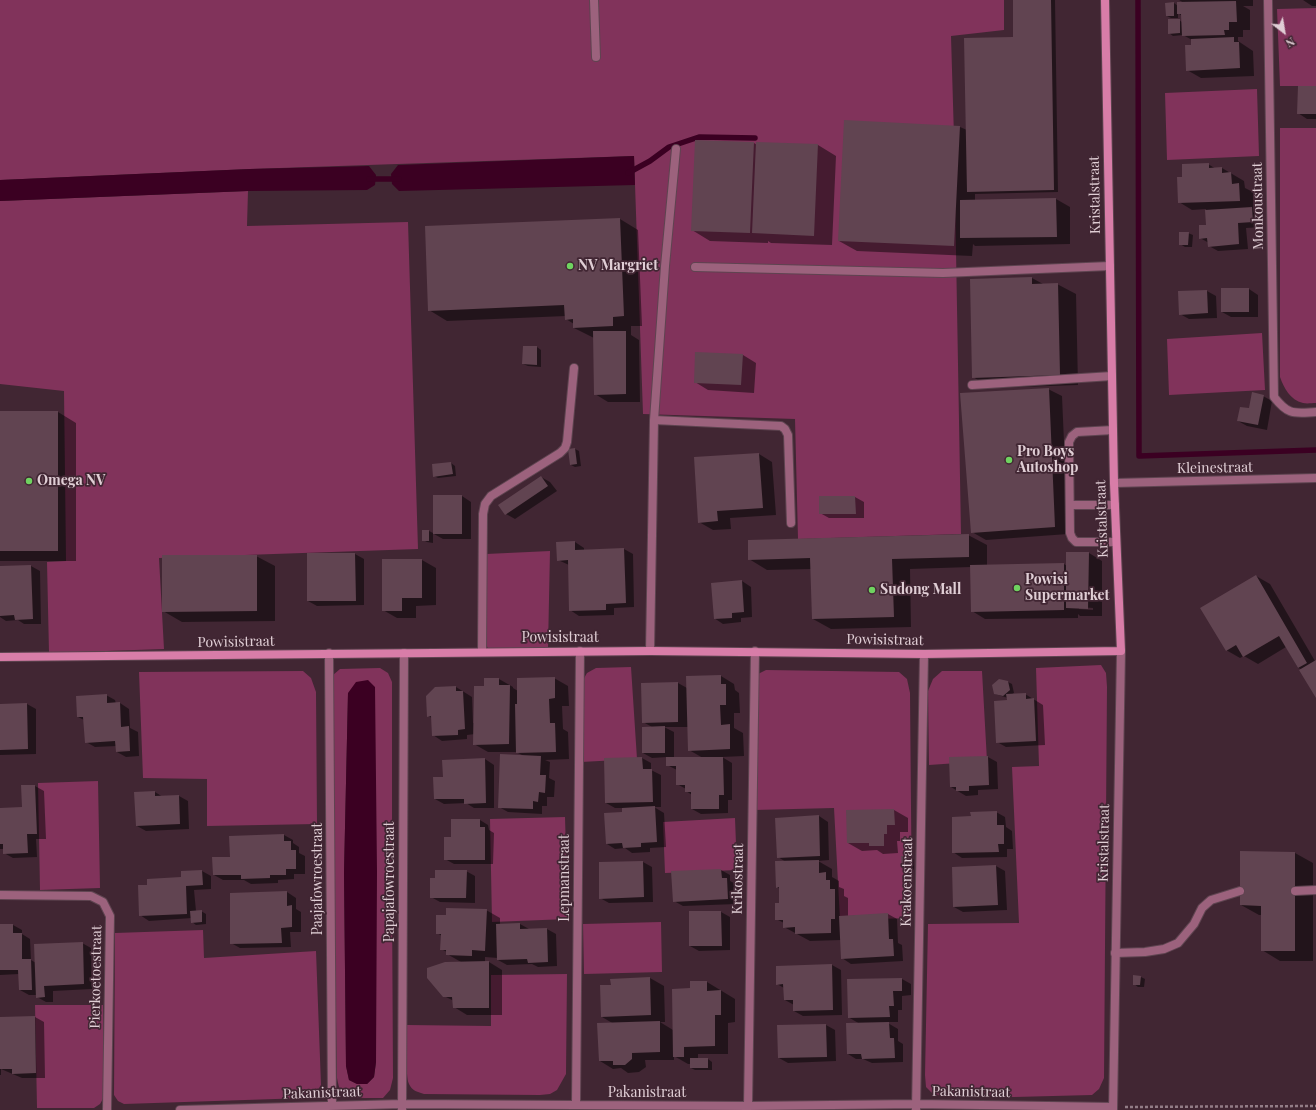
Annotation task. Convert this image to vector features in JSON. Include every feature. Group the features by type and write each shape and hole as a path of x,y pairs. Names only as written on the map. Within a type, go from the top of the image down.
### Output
{"street":[{"path":"594,0 596,57"},
{"name":"Kristalstraat","path":"1105,0 1114,483 1121,651 1113,1108"},
{"name":"Monkoustraat","path":"1268,0 1274,397 1282,408 1293,413 1316,412"},
{"path":"650,651 654,420 664,266 676,149"},
{"path":"695,267 944,273 1110,266"},
{"path":"482,652 483,514 485,504 491,496 560,453 565,448 567,442 574,368"},
{"path":"972,385 1112,376"},
{"path":"654,420 781,426 785,429 788,435 792,523"},
{"path":"1113,430 1077,432 1072,436 1069,442 1071,505 1070,533 1076,542 1116,542"},
{"name":"Kleinestraat","path":"1114,483 1316,478"},
{"path":"1071,505 1115,504"},
{"name":"Powisistraat","path":"0,657 580,651 755,651 924,654 1121,651"},
{"name":"Lepmanstraat","path":"576,1106 580,651"},
{"name":"Krikostraat","path":"748,1106 755,651"},
{"name":"Papajafowroestraat","path":"402,1107 404,653"},
{"name":"Paajafowroestraat","path":"329,654 332,1105"},
{"name":"Krakoenstraat","path":"916,1107 924,654"},
{"path":"1295,891 1316,890"},
{"path":"1115,953 1145,952 1164,949 1178,943 1194,924 1202,908 1211,900 1240,891"},
{"name":"Pierkoetoestraat","path":"0,895 91,896 103,902 110,916 107,1110"},
{"name":"Pakanistraat","path":"180,1110 332,1105 402,1107 748,1106 1113,1108"}],"path":[{"path":"1113,1108 1316,1106"}],"shaded area":[{"path":"0,0 1004,0 1004,30 951,36 961,534 798,539 795,419 643,414 634,156 250,169 0,180"},
{"path":"1316,8 1316,86 1280,86 1277,9"},
{"path":"1257,89 1259,156 1167,160 1165,93"},
{"path":"1280,128 1316,128 1316,403 1305,403 1294,399 1283,385 1280,377"},
{"path":"634,156 635,185 399,191 392,184 391,174 398,165"},
{"path":"369,166 376,175 375,185 367,190 248,191 0,201 0,180 250,169"},
{"path":"248,191 247,226 408,222 418,549 159,558 164,649 49,653 47,562 66,561 64,391 0,384 0,201"},
{"path":"1262,333 1265,390 1169,395 1167,339"},
{"path":"550,551 548,648 489,650 485,643 486,554"},
{"path":"1101,665 1106,673 1107,687 1104,1078 1099,1089 1092,1095 1014,1097 934,1095 926,1087 925,1075 928,924 1019,923 1012,767 1039,766 1036,668"},
{"path":"631,667 637,759 581,762 583,680 587,673 596,668"},
{"path":"380,668 388,673 392,682 393,1078 390,1090 383,1098 361,1098 345,1095 340,1090 337,1078 330,686 333,675 340,669","holes":["348,693 376,1062 374,1077 367,1084 357,1084 349,1080 346,1066 344,873"]},
{"path":"766,670 899,672 907,679 910,693 912,918 840,920 834,808 754,810 758,674"},
{"path":"303,671 311,678 316,692 317,824 207,826 207,779 143,778 139,672"},
{"path":"942,671 982,671 987,761 929,765 928,691 933,679"},
{"path":"368,680 375,687 377,872 376,1062 374,1077 367,1084 357,1084 349,1080 346,1066 344,873 348,693 356,682"},
{"path":"98,781 100,888 40,890 38,783"},
{"path":"565,817 568,919 492,922 490,819"},
{"path":"735,818 737,870 665,873 663,822"},
{"path":"661,922 662,972 584,974 583,924"},
{"path":"203,930 204,958 316,951 321,1085 315,1094 306,1098 124,1104 118,1101 114,1095 115,933"},
{"path":"567,974 566,1074 557,1090 550,1094 540,1095 424,1094 415,1091 410,1086 407,1073 406,1056 407,1025 491,1026 491,975"},
{"path":"35,1005 103,1005 104,1097 100,1104 94,1108 37,1108"}],"building":[{"path":"1013,0 1051,0 1054,190 967,192 964,38 1013,37"},
{"path":"1236,1 1237,22 1229,22 1229,30 1224,30 1225,35 1182,36 1181,14 1177,14 1177,2"},
{"path":"1174,2 1174,16 1166,16 1165,3"},
{"path":"1168,19 1180,19 1180,33 1168,34"},
{"path":"1234,37 1234,42 1239,42 1240,68 1186,71 1185,45 1191,45 1191,39"},
{"path":"1298,86 1316,86 1316,114 1297,114"},
{"path":"844,120 960,126 954,246 838,241"},
{"path":"695,140 754,142 750,233 691,231"},
{"path":"756,142 818,144 814,236 752,233"},
{"path":"1209,163 1209,168 1222,167 1222,173 1231,172 1232,184 1239,183 1240,201 1178,203 1177,177 1182,177 1182,164"},
{"path":"1056,198 1057,237 960,238 960,200"},
{"path":"1252,207 1253,222 1238,223 1239,244 1208,247 1207,238 1199,239 1199,225 1206,225 1205,210"},
{"path":"620,218 624,316 613,317 613,326 573,328 573,319 565,320 564,305 428,311 425,226"},
{"path":"1179,232 1189,232 1188,245 1179,245"},
{"path":"1032,277 1032,284 1058,283 1060,375 972,378 970,279"},
{"path":"1221,288 1249,288 1249,312 1221,312"},
{"path":"1207,290 1208,313 1179,315 1178,291"},
{"path":"593,331 626,331 626,394 594,395"},
{"path":"523,346 537,346 537,365 522,364"},
{"path":"695,352 743,354 741,385 694,383"},
{"name":"Pro Boys Autoshop","path":"1049,388 1055,527 971,533 960,393"},
{"path":"1252,392 1264,395 1258,425 1237,421 1240,407 1249,408"},
{"name":"Omega NV","path":"0,411 58,411 58,551 0,551"},
{"path":"575,448 577,464 570,465 568,449"},
{"path":"759,453 763,508 717,511 718,521 698,523 694,457"},
{"path":"451,462 453,474 433,477 432,464"},
{"path":"541,476 548,486 505,515 498,505"},
{"path":"433,495 462,495 462,534 433,534"},
{"path":"819,496 855,496 856,514 819,514"},
{"path":"422,530 429,530 429,541 422,541"},
{"path":"969,534 969,557 892,559 894,617 812,619 810,558 748,560 748,540"},
{"path":"575,541 575,550 624,548 626,603 606,604 606,610 569,611 568,560 557,561 556,542"},
{"path":"1066,552 1089,552 1088,609 1066,608"},
{"path":"307,553 355,553 356,601 307,601"},
{"path":"162,555 257,555 257,611 162,612"},
{"path":"382,559 422,559 422,598 402,598 402,611 382,611"},
{"name":"Powisi Supermarket","path":"1064,563 1064,610 971,612 970,565"},
{"path":"31,565 33,619 15,620 14,615 0,616 0,566"},
{"path":"1256,575 1307,663 1298,668 1279,636 1243,657 1236,645 1226,651 1200,608"},
{"path":"742,580 744,612 732,613 732,618 714,619 711,583"},
{"path":"1316,660 1316,698 1299,670"},
{"path":"721,675 721,684 726,684 726,705 720,705 721,725 730,724 730,749 688,751 686,676"},
{"path":"555,677 555,698 549,699 550,723 555,723 556,752 516,753 515,704 517,704 517,678"},
{"path":"484,678 499,678 499,685 510,685 509,744 473,745 474,686 484,686"},
{"path":"999,679 1008,681 1010,690 1003,696 994,694 992,685"},
{"path":"678,682 678,722 642,723 641,683"},
{"path":"456,686 456,691 463,691 465,729 458,730 458,735 432,736 431,716 427,717 426,696 435,687"},
{"path":"1026,693 1026,699 1034,698 1036,741 996,743 994,701 1007,700 1006,694"},
{"path":"107,694 107,703 120,702 121,727 129,726 130,751 116,752 115,741 85,743 83,717 77,717 76,696"},
{"path":"27,703 28,749 0,750 0,704"},
{"path":"665,726 665,753 642,753 642,727"},
{"path":"500,754 541,756 540,775 546,775 545,793 539,792 538,802 533,801 533,809 498,808"},
{"path":"988,756 989,785 969,786 969,791 956,791 956,787 950,787 949,757"},
{"path":"642,757 643,769 652,769 653,802 605,803 604,758"},
{"path":"666,757 723,757 724,795 719,795 719,809 691,809 691,792 685,792 685,785 676,785 676,766 666,766"},
{"path":"485,758 486,803 464,804 464,799 434,799 433,777 443,777 442,760"},
{"path":"21,785 35,785 37,834 27,834 28,853 3,854 3,844 0,844 0,808 22,807"},
{"path":"155,791 155,796 179,795 180,824 136,826 134,792"},
{"path":"655,806 657,842 641,843 641,847 623,848 622,843 606,844 604,813 622,812 622,808"},
{"path":"894,809 895,825 887,825 887,834 884,834 884,846 869,846 869,843 847,843 846,810"},
{"path":"997,811 997,825 1004,825 1004,844 998,844 999,852 952,853 952,817 971,816 970,812"},
{"path":"819,815 820,856 777,858 775,818"},
{"path":"451,819 480,819 480,827 485,827 485,860 444,860 444,837 451,837"},
{"path":"284,834 284,841 291,841 291,850 296,850 296,869 286,869 286,875 270,875 270,878 241,879 241,875 213,875 212,857 230,857 229,836"},
{"path":"1240,851 1295,852 1295,951 1261,951 1261,906 1240,905"},
{"path":"901,856 910,856 910,868 902,868"},
{"path":"819,860 819,873 826,872 826,880 830,880 830,889 835,889 835,919 831,919 831,933 795,934 795,927 783,928 783,920 775,920 775,903 779,903 779,887 776,888 775,861"},
{"path":"643,861 644,897 599,899 599,862"},
{"path":"996,865 998,905 953,907 952,867"},
{"path":"721,869 722,878 727,878 728,899 673,902 671,871"},
{"path":"202,870 203,885 186,886 187,914 139,916 138,885 147,885 147,879 181,877 181,871"},
{"path":"435,870 467,870 466,898 430,898 430,878 435,878"},
{"path":"287,891 287,906 292,905 292,927 281,928 282,943 230,944 230,893"},
{"path":"446,908 487,909 485,951 472,950 472,956 446,955 446,950 440,950 441,934 436,934 436,915 446,915"},
{"path":"202,910 202,922 191,923 190,911"},
{"path":"689,911 721,911 722,946 689,946"},
{"path":"888,913 889,939 893,939 894,956 841,959 839,916"},
{"path":"520,923 520,929 547,928 548,962 528,963 527,959 497,960 496,924"},
{"path":"0,924 13,924 13,933 22,933 22,959 31,959 32,990 19,990 18,970 0,970"},
{"path":"83,942 84,984 44,986 45,997 36,998 34,944"},
{"path":"489,961 489,1008 453,1008 452,997 443,997 427,978 427,968 445,962"},
{"path":"832,964 833,1010 793,1011 793,1000 784,1000 783,984 776,985 776,966"},
{"path":"1133,975 1141,976 1140,985 1133,985"},
{"path":"650,977 651,1015 601,1017 600,985 611,985 610,979"},
{"path":"902,978 902,991 893,991 894,1006 889,1006 890,1017 848,1018 847,979"},
{"path":"690,981 707,981 707,991 721,990 721,1015 715,1015 715,1046 684,1047 684,1057 673,1057 672,989 690,988"},
{"path":"35,1016 36,1073 12,1074 12,1069 0,1069 0,1017"},
{"path":"660,1021 660,1052 632,1053 632,1059 625,1065 613,1065 613,1061 599,1061 597,1023"},
{"path":"889,1022 890,1038 894,1038 895,1058 862,1059 861,1054 847,1054 846,1023"},
{"path":"826,1024 827,1057 778,1058 777,1025"},
{"path":"690,1058 708,1058 708,1068 690,1068"}],"waterway":[{"path":"1138,0 1139,456 1316,450"},
{"path":"628,173 650,161 669,147 699,137 755,138"},
{"path":"369,179 399,179"}],"place":[{"name":"NV Margriet","path":"570,266"},
{"name":"Pro Boys Autoshop","path":"1009,460"},
{"name":"Omega NV","path":"29,481"},
{"name":"Powisi Supermarket","path":"1017,588"},
{"name":"Sudong Mall","path":"872,590"}]}
